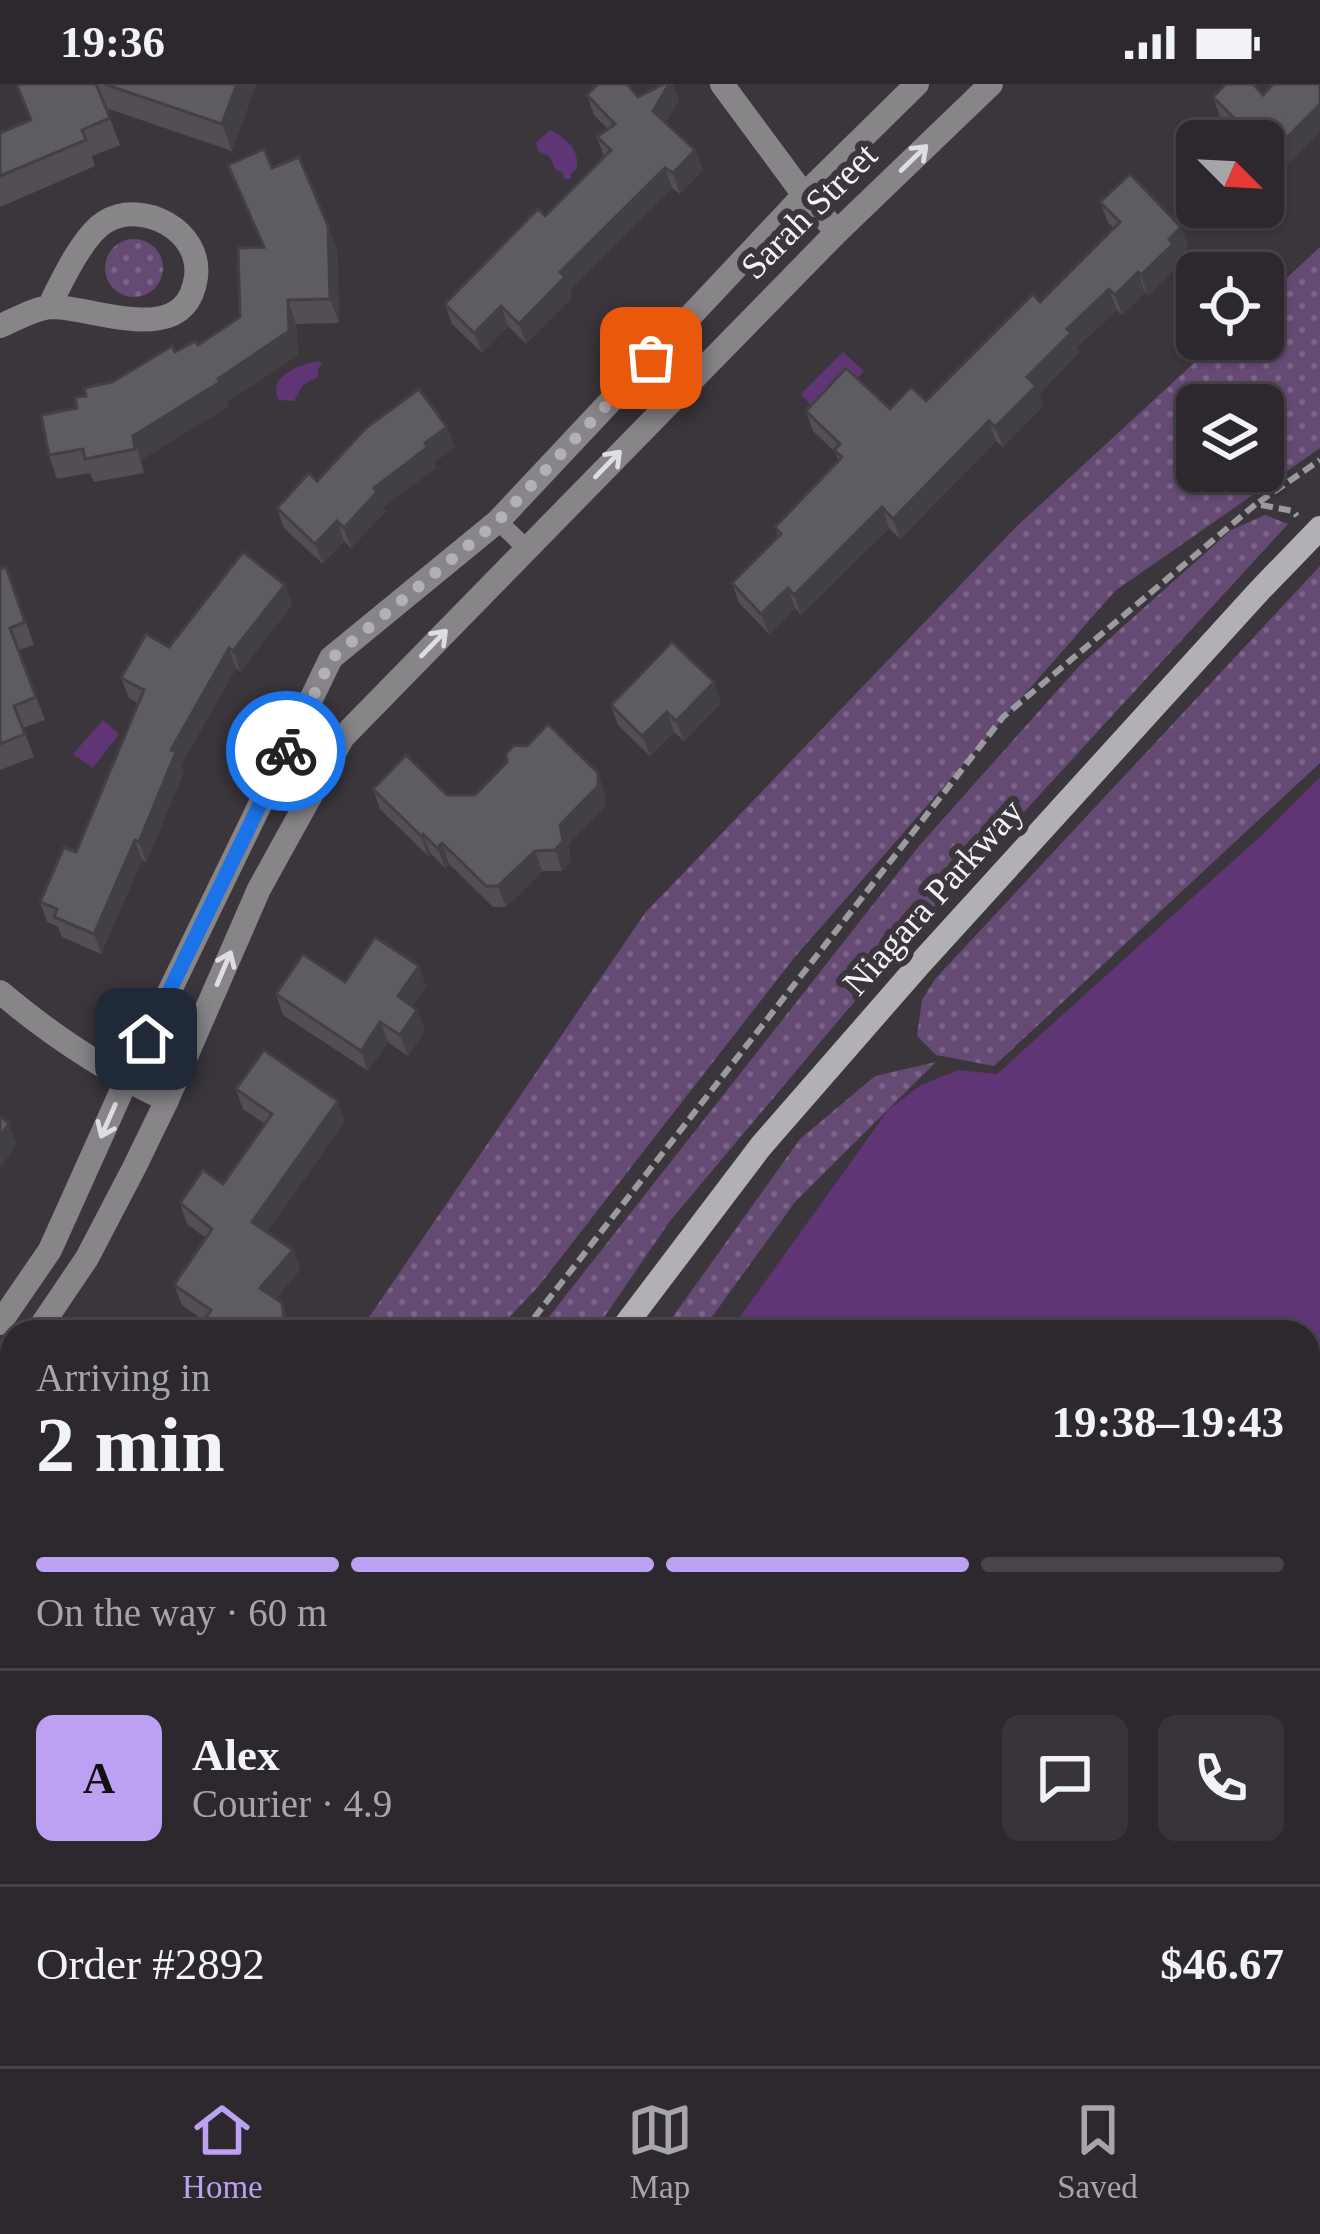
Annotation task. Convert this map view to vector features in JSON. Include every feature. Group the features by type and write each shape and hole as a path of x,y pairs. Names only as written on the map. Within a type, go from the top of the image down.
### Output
{"main road":[{"name":"Niagara Parkway","path":"629,1320 760,1146 918,966 1317,532"}],"street":[{"path":"722,84 837,232"},
{"name":"Sarah Street","path":"2,1320 50,1250 126,1081 332,658 498,521 804,195 917,84"},
{"name":"Sarah Street","path":"45,1320 87,1258 167,1100 259,889 344,737 837,232 991,84"},
{"path":"0,326 49,307 103,317 163,320 188,303 197,273 189,241 165,221 129,213 102,223 70,263 49,307"},
{"path":"0,992 33,1020 126,1081 167,1100"}],"lane":[{"path":"498,521 526,548"}],"path":[{"path":"533,1320 1003,717 1256,504 1320,460"},
{"path":"1256,504 1293,511 1317,532"}],"shaded area":[{"path":"550,130 574,150 577,168 571,179 564,179 550,157 538,151 536,143"},
{"path":"134,239 155,247 163,268 155,289 134,297 113,289 105,268 113,247"},
{"path":"1320,247 1320,448 1284,473 1284,384 1176,384 1176,492 1257,492 1115,591 794,958 538,1287 506,1320 367,1320 645,913 1016,527 1197,360 1284,360 1284,280"},
{"path":"843,352 864,371 821,417 801,394"},
{"path":"319,361 318,377 303,385 294,401 279,400 276,392 281,378"},
{"path":"1265,515 1288,524 843,1015 670,1221 602,1320 546,1320 919,846 1080,665 1231,530"},
{"path":"1320,566 1320,763 994,1066 936,1055 917,1036 922,1000 935,979"},
{"path":"103,720 119,734 93,768 73,754"},
{"path":"1320,777 1320,1320 738,1320 888,1110 921,1085 958,1070 997,1074"},
{"path":"936,1062 795,1202 710,1320 671,1320 800,1139 875,1076"}],"building":[{"path":"96,84 110,118 82,130 86,140 0,176 0,133 31,120 17,86"},
{"path":"104,84 237,84 222,124"},
{"path":"598,84 627,84 638,97 669,84 653,111 695,150 673,173 665,168 560,272 565,277 519,324 501,306 474,333 445,304 538,209 545,216 611,150 597,137 615,124 587,95"},
{"path":"1226,84 1253,84 1263,95 1273,84 1320,84 1320,104 1284,141 1284,120 1234,120 1213,97"},
{"path":"264,149 272,168 299,157 328,226 330,299 288,300 289,331 218,379 220,382 133,436 135,449 85,459 83,449 49,455 41,415 77,408 75,397 86,396 84,388 112,382 172,346 175,352 195,341 198,345 240,317 238,248 264,247 228,165"},
{"path":"1130,174 1180,228 1169,239 1173,244 1115,295 1109,289 1067,329 1071,333 1027,377 1036,386 995,427 989,421 893,519 882,507 794,595 788,588 761,614 732,583 781,534 775,527 842,457 834,450 840,444 806,411 846,368 890,409 911,387 926,401 1033,294 1040,302 1120,222 1100,202"},
{"path":"419,389 447,427 374,488 377,492 344,528 337,521 315,544 277,508 309,473 317,481 366,428"},
{"path":"243,552 285,585 233,651 229,648 171,750 176,752 139,842 135,840 94,934 54,917 57,909 40,902 64,847 76,852 144,690 121,678 146,634 169,647"},
{"path":"6,567 25,622 10,628 36,697 14,706 25,734 0,744 0,569"},
{"path":"672,642 714,682 676,721 667,712 642,736 611,705"},
{"path":"548,724 598,773 598,786 560,825 563,841 555,850 535,851 498,886 486,886 442,843 437,848 421,836 373,789 406,755 447,795 475,795 507,762 506,754 514,745 527,746"},
{"path":"375,937 419,966 398,996 417,1010 400,1035 380,1022 361,1051 276,994 303,954 345,982"},
{"path":"264,1050 338,1101 252,1222 293,1250 260,1288 282,1303 284,1320 205,1320 211,1310 174,1285 212,1229 180,1203 203,1170 223,1184 272,1114 236,1089"}],"way so far":[{"path":"286,751 332,658 498,521 651,358"}],"route":[{"path":"146,1039 286,751"}]}
